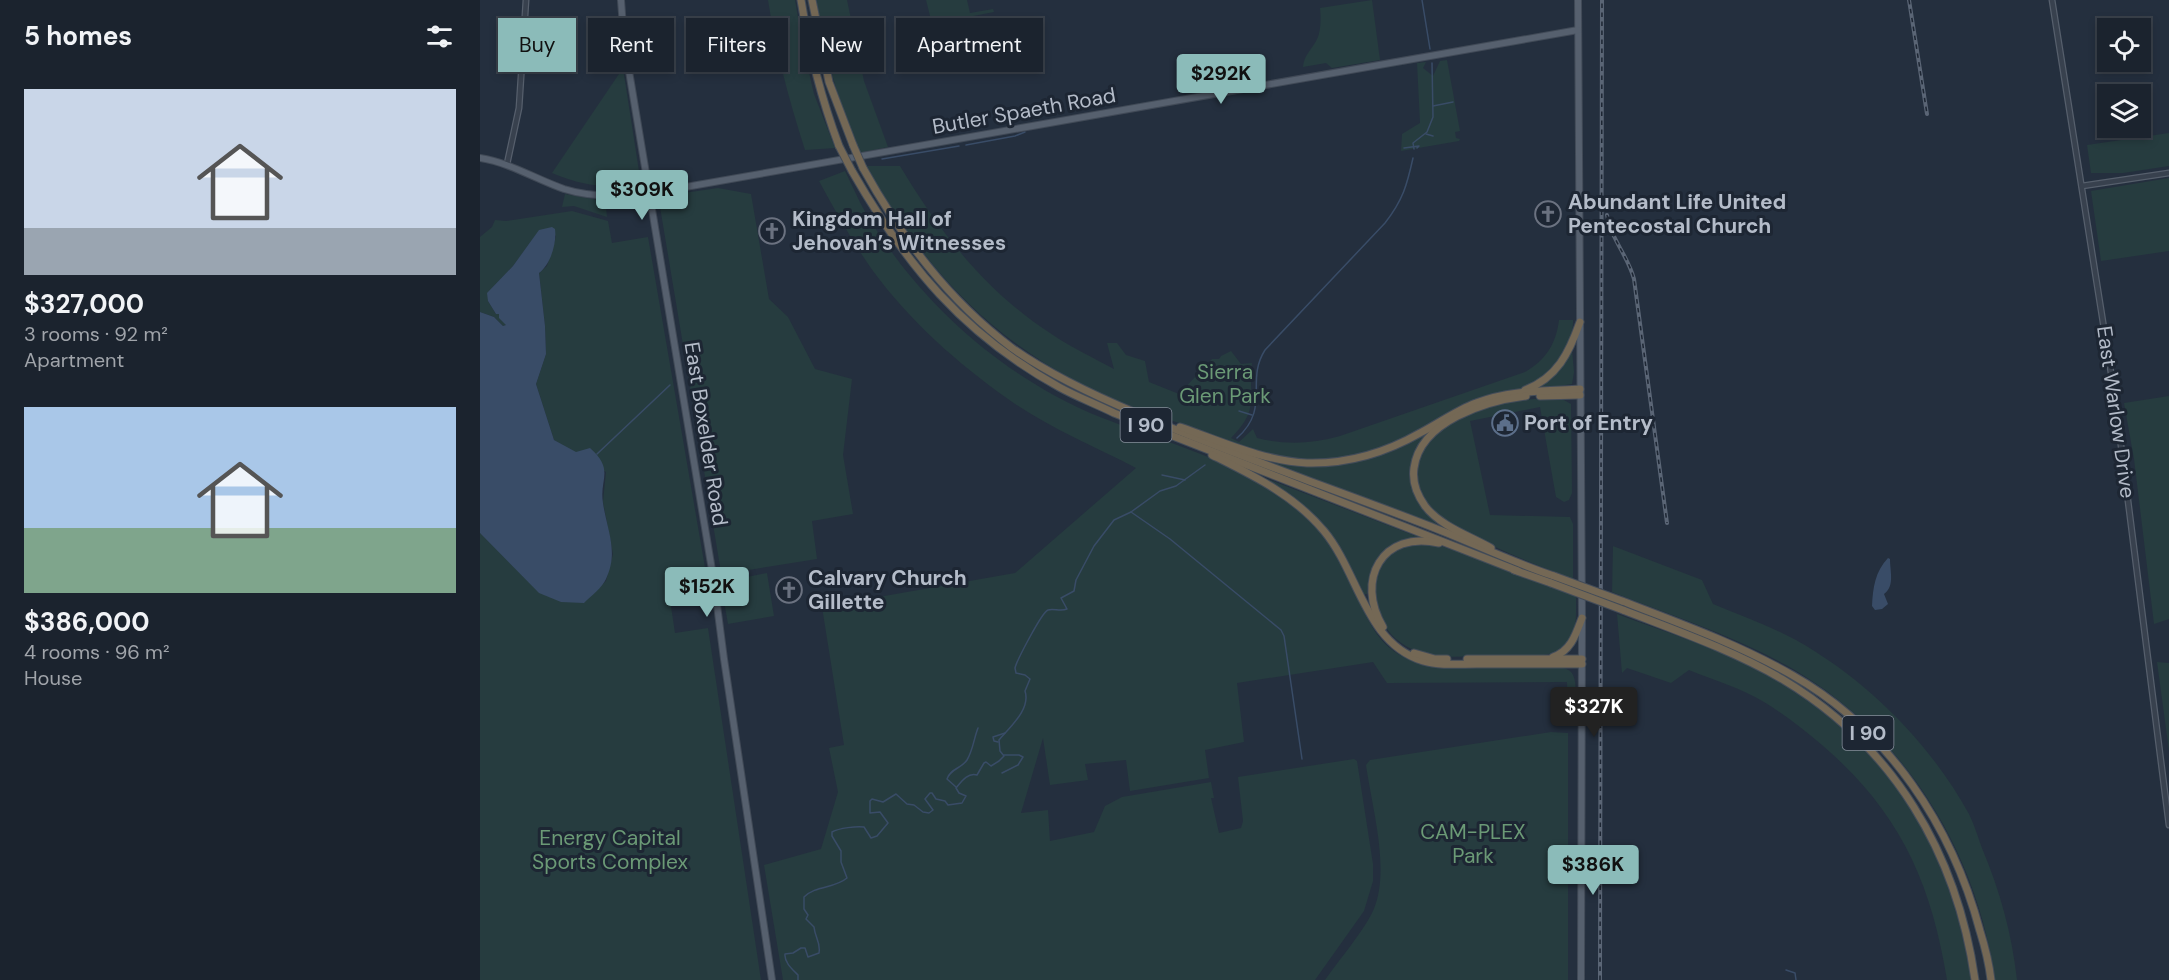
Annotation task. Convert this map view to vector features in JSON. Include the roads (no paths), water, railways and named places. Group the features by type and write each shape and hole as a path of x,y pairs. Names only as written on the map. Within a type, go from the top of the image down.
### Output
{"highway":[{"name":"I 90","path":"801,0 809,51 819,88 839,146 852,171 879,218 914,267 953,310 997,347 1060,388 1114,413 1552,580 1712,644 1781,679 1820,705 1865,744 1909,799 1945,865 1966,928 1975,980"},
{"name":"I 90","path":"812,0 829,82 863,168 888,213 909,243 944,285 980,321 1012,348 1045,369 1106,400 1178,431 1433,528 1520,568"},
{"name":"I 90","path":"1517,393 1535,386 1560,367 1568,354 1580,322"},
{"name":"I 90","path":"1106,400 1266,457 1305,463 1350,460 1375,454 1394,447 1491,397 1517,393 1580,392"},
{"path":"1520,568 1441,521 1426,508 1415,485 1413,473 1415,459 1429,436 1471,410 1517,397 1580,392"},
{"name":"I 90","path":"1195,444 1209,454 1263,480 1300,506 1313,519 1336,547 1380,631 1399,650 1410,656 1435,663 1582,662"},
{"name":"I 90","path":"1520,568 1435,542 1408,542 1395,547 1373,571 1371,597 1384,629 1398,643 1413,653 1436,659 1547,658"},
{"name":"I 90","path":"1552,580 1622,601 1760,657 1823,695 1866,730 1915,788 1942,831 1965,881 1991,980"},
{"path":"1547,658 1566,650 1573,641 1582,618"},
{"path":"1547,658 1582,662"}],"main road":[{"name":"East Boxelder Road","path":"621,0 624,41 714,577 772,980"},
{"path":"1578,0 1582,618 1581,980"},
{"name":"Butler Spaeth Road","path":"480,158 507,164 580,193 611,197 649,194 1578,30"}],"street":[{"path":"507,164 519,108 526,0"},
{"name":"East Warlow Drive","path":"2052,0 2116,407 2169,825"},
{"path":"2082,186 2169,173"}],"water":[{"path":"552,227 555,229 554,247 549,260 539,273 546,354 536,384 554,440 576,452 590,448 602,462 604,475 602,495 612,550 612,560 606,579 584,603 561,602 539,593 480,533 480,312 494,317 503,326 506,325 488,301 487,293 513,266 539,230"},
{"path":"1888,558 1890,559 1891,583 1884,594 1888,604 1882,609 1875,610 1872,606 1876,580"}],"waterway":[{"path":"1422,0 1430,49"},
{"path":"1414,149 1413,143 1427,132 1433,117 1432,63"},
{"path":"1433,106 1453,102"},
{"path":"966,145 1025,132"},
{"path":"1426,134 1433,136"},
{"path":"882,159 959,146"},
{"path":"1404,148 1419,146 1417,148"},
{"path":"1237,438 1253,416 1259,361 1265,350 1385,223 1404,192 1413,158"},
{"path":"597,454 670,385"},
{"path":"1239,411 1252,415"},
{"path":"798,980 798,975 787,963 785,954 793,953 801,948 805,948 808,957 819,953 819,943 814,927 806,919 808,915 804,909 804,897 847,878 841,862 841,851 832,832 839,829 864,827 871,838 877,836 888,823 880,812 870,813 872,799 883,802 896,794 907,804 929,813 933,810 925,799 930,793 948,805 962,803 966,796 959,793 956,788 960,783 968,776 977,775 984,763 991,766 1004,756 1000,751 999,740 1014,724 1022,711 1026,698 1025,691 1030,679 1016,673 1015,668 1045,613 1053,609 1067,609 1061,598 1074,591 1076,580 1094,546 1114,520 1131,512 1160,491 1176,486 1205,465"},
{"path":"1162,475 1185,480"},
{"path":"1131,512 1170,539 1281,630 1284,636 1302,759"},
{"path":"956,787 947,779 967,760 978,728"},
{"path":"998,742 994,741 993,737 1005,733"},
{"path":"1002,773 1018,765 1023,757 1004,755"},
{"path":"1786,970 1795,973 1796,980"}],"railway":[{"path":"1600,980 1602,0"},
{"path":"1909,0 1927,114"},
{"path":"1607,215 1612,232 1634,279 1667,523"}],"place":[{"name":"Abundant Life United Pentecostal Church","path":"1548,214"},
{"name":"Kingdom Hall of Jehovah’s Witnesses","path":"772,231"},
{"name":"Port of Entry","path":"1505,423"},
{"name":"Calvary Church Gillette","path":"789,590"}],"park label":[{"name":"Sierra Glen Park","path":"1225,384"},
{"name":"CAM-PLEX Park","path":"1473,844"},
{"name":"Energy Capital Sports Complex","path":"610,850"}]}
